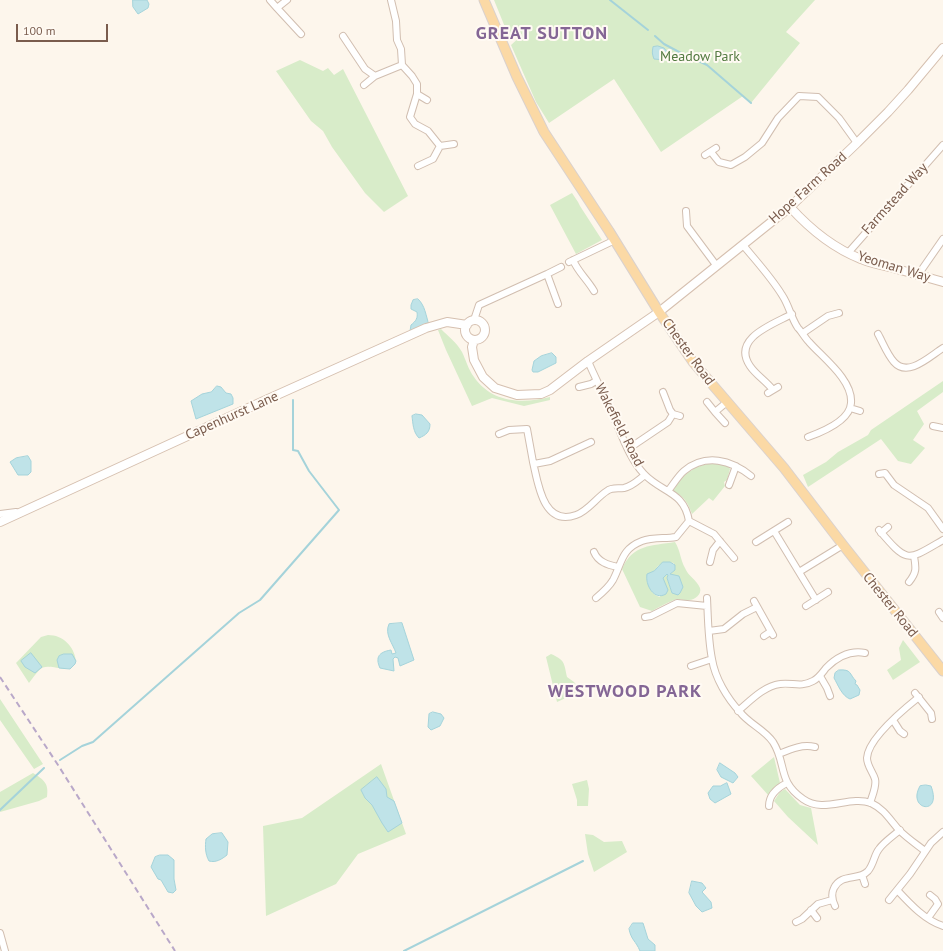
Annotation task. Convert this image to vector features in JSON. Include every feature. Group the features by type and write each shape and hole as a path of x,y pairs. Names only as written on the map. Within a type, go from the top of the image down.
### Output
{"main road":[{"name":"Chester Road","path":"484,0 516,77 544,132 615,240 659,312 693,362 784,468 943,671"}],"street":[{"path":"270,0 301,34"},
{"path":"277,8 286,0"},
{"path":"391,0 396,21 397,40 401,49 402,65 417,84 417,94 410,117 415,124 428,131 440,146"},
{"path":"343,36 347,42 348,51 374,76"},
{"name":"Hope Farm Road","path":"474,340 472,348 474,360 483,377 495,388 517,395 541,394 550,390 588,361 659,312 790,207 857,143 908,90 943,48"},
{"path":"364,85 374,76 402,65"},
{"path":"417,94 428,100"},
{"path":"710,152 719,162 731,165 745,157 762,143 778,118 799,96 818,97 839,118 857,143"},
{"path":"440,146 454,144"},
{"name":"Farmstead Way","path":"848,253 943,145"},
{"path":"418,166 433,159 440,146"},
{"name":"Yeoman Way","path":"790,207 799,218 819,234 836,247 848,253 861,259 943,282"},
{"path":"686,211 687,226 716,265"},
{"path":"918,275 943,239"},
{"path":"594,291 587,279 578,271 571,261 615,240"},
{"path":"743,245 775,284 785,300 795,323 809,342 836,369 851,397 850,408 842,420 808,437"},
{"path":"470,323 482,322 486,329 484,336 478,340 471,339 465,332 479,305 561,267"},
{"path":"547,274 558,304"},
{"path":"827,309 830,315"},
{"path":"803,333 830,315 839,313"},
{"path":"773,390 750,366 747,359 746,346 750,339 756,334 792,314"},
{"name":"Capenhurst Lane","path":"0,522 426,328 447,322 470,323"},
{"path":"878,334 893,362 899,367 908,368 917,365 943,348"},
{"name":"Wakefield Road","path":"588,361 633,459 644,474 680,499 687,512 689,521"},
{"path":"579,387 596,381"},
{"path":"663,392 670,410 673,414 680,416"},
{"path":"707,402 725,423"},
{"path":"715,412 727,402"},
{"path":"850,408 860,411"},
{"path":"628,449 668,422 673,414"},
{"path":"818,425 820,432"},
{"path":"933,426 943,427"},
{"path":"499,434 509,430 526,429 541,496 545,505 559,516 567,517 582,512 607,490 625,488 633,485 644,474"},
{"path":"534,464 550,462 591,442"},
{"path":"668,491 683,472 696,464 714,459 729,462 751,476"},
{"path":"730,485 736,466"},
{"path":"888,467 882,474 894,485 924,504 937,518 943,529"},
{"path":"0,514 20,512"},
{"path":"937,518 943,515"},
{"path":"596,598 613,580 622,557 636,544 650,539 676,537 689,521 714,534 734,558"},
{"path":"756,542 788,522"},
{"path":"888,527 880,532 897,551 907,556 914,556 943,540"},
{"path":"774,531 816,600"},
{"path":"710,562 713,550 720,541"},
{"path":"799,572 843,545"},
{"path":"594,556 605,564 618,567"},
{"path":"909,582 916,570 914,556"},
{"path":"806,606 828,592"},
{"path":"707,598 712,659 720,682 738,710 746,719 766,734 779,754 783,774 787,783 804,800 822,806 861,801 870,803 880,808 900,830 925,851"},
{"path":"754,601 772,634 764,636"},
{"path":"650,618 677,603 707,606"},
{"path":"709,631 724,629 743,614 757,607"},
{"path":"938,612 943,618"},
{"path":"738,710 759,694 773,686 780,684 803,684 812,681 820,676 833,662 846,654 857,651 864,653"},
{"path":"691,666 712,659"},
{"path":"820,676 830,696"},
{"path":"870,803 876,780 867,758 875,740 886,726 917,695 932,713 932,719"},
{"path":"893,720 901,734"},
{"path":"779,754 796,747 812,746 810,738"},
{"path":"768,802 775,791 787,783"},
{"path":"796,922 818,904 833,903 833,892 838,882 849,877 862,875 872,866 879,849 900,830"},
{"path":"889,900 898,891 925,851 943,832"},
{"path":"862,875 865,884"},
{"path":"898,891 921,914 943,926"},
{"path":"928,918 941,903 930,895"},
{"path":"811,910 818,918"},
{"path":"0,933 5,951"}],"green space":[{"name":"Meadow Park","path":"494,0 815,0 786,32 800,43 751,103 743,96 661,152 614,79 549,123 536,102 511,45 522,35 520,33 513,38 509,37"},
{"path":"300,60 323,71 328,68 334,75 343,69 408,196 384,212 365,193 332,147 323,131 311,121 276,71"},
{"path":"572,193 602,240 576,254 550,205"},
{"path":"441,329 460,349 470,371 481,386 490,392 499,397 518,401 550,397 550,400 524,406 492,398 472,406 446,350 438,330"},
{"path":"943,381 943,392 917,411 924,424 913,440 925,448 911,464 898,461 881,439 808,487 803,475 826,462 838,452 868,435 871,430"},
{"path":"718,462 728,465 730,469 727,480 724,482 725,486 713,501 709,498 692,514 685,500 673,491 682,478 692,470 697,467"},
{"path":"675,542 686,571 699,585 700,592 698,596 691,600 674,600 652,611 640,607 622,569 626,561 637,551 644,548","holes":["666,562 674,563 673,571 670,574 672,593 667,574 663,578 660,597 655,595 647,581 658,566"]},
{"path":"48,635 58,637 67,642 73,651 76,661 64,669 50,667 43,668 29,683 16,663 41,637"},
{"path":"903,640 920,662 893,680 887,670 901,660 899,648"},
{"path":"551,654 563,662 567,677 574,682 581,691 557,702 546,657"},
{"path":"0,699 43,764 34,769 0,720"},
{"path":"774,757 780,783 772,790 769,796 751,776"},
{"path":"381,764 406,834 358,854 336,884 266,916 263,826 302,818"},
{"path":"33,773 45,782 47,797 39,801 0,812 0,792"},
{"path":"587,780 589,789 588,806 577,806 577,800 572,784"},
{"path":"785,789 800,805 811,808 818,845 788,817 774,801 780,792"},
{"path":"585,834 593,835 604,842 622,841 627,852 594,872 588,854"}],"water":[{"path":"133,0 147,0 149,4 148,8 138,14 133,7"},
{"path":"658,46 664,48 669,54 665,60 654,59 652,53 653,47"},
{"path":"418,299 424,307 429,325 410,331 411,325 417,318 417,312 411,309 411,305 413,300"},
{"path":"552,353 556,357 556,363 538,372 533,372 534,361 541,356"},
{"path":"217,386 221,387 226,393 231,394 233,404 196,419 191,401 202,394 211,392"},
{"path":"416,414 422,415 430,424 427,433 419,438 414,431 412,416"},
{"path":"28,456 31,461 31,472 28,475 18,475 10,462 16,458"},
{"path":"663,562 670,562 675,565 675,570 670,574 679,576 683,587 678,595 672,593 667,574 663,578 668,590 666,594 662,596 654,594 647,583 647,574 654,571"},
{"path":"402,623 414,660 400,666 398,658 395,657 393,659 394,671 380,668 378,658 381,654 391,650 392,654 396,653 388,635 389,624"},
{"path":"31,653 42,667 35,673 25,667 21,661"},
{"path":"64,654 72,654 76,661 70,669 59,668 57,660 59,656"},
{"path":"839,670 846,670 850,672 856,681 855,684 860,690 859,695 850,699 842,693 834,678 835,673"},
{"path":"433,712 441,714 444,718 440,726 431,730 428,727 429,714"},
{"path":"720,763 735,773 738,777 733,783 721,777 717,770"},
{"path":"377,777 386,789 387,797 394,801 402,823 388,832 361,790"},
{"path":"727,783 731,794 715,803 710,799 708,793 713,786 720,786"},
{"path":"920,786 931,786 933,796 932,802 929,806 925,807 920,805 917,794"},
{"path":"222,833 228,842 227,855 216,861 209,861 205,844 206,839 212,834"},
{"path":"160,855 168,855 174,860 174,879 176,890 173,893 168,892 151,867 155,857"},
{"path":"692,881 702,883 706,888 702,892 711,902 712,908 702,912 696,906 689,893"},
{"path":"633,923 643,923 648,939 655,945 655,951 640,951 632,938 629,929"}],"waterway":[{"path":"610,0 648,30"},
{"path":"655,36 664,44 707,65 751,103"},
{"path":"60,760 82,746 93,742 239,613 260,600 339,510 309,471 298,451 293,450 293,400"},
{"path":"0,810 44,768"},
{"path":"404,951 583,861"}],"railway":[{"path":"0,677 58,765 175,951"}],"district":[{"name":"GREAT SUTTON","path":"542,34"},
{"name":"WESTWOOD PARK","path":"625,692"}]}
